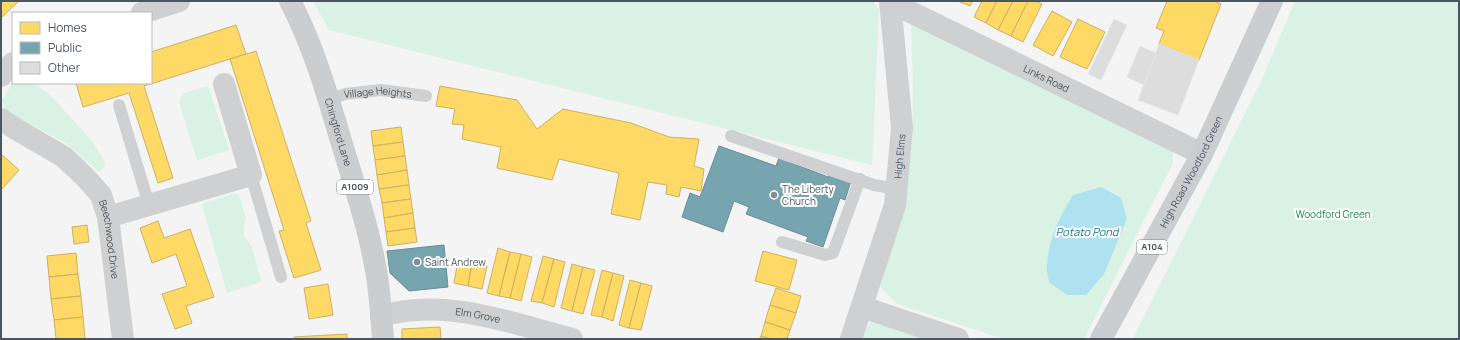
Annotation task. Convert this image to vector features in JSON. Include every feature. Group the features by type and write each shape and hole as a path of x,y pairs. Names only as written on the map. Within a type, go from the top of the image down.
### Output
{"main road":[{"name":"Chingford Lane","path":"290,1 308,40 329,100 359,200 376,269 383,339"},
{"name":"High Road Woodford Green","path":"1101,339 1202,154 1272,1"}],"street":[{"name":"Links Road","path":"890,1 1202,154"},
{"name":"High Elms","path":"850,339 895,205 902,128 890,1"},
{"path":"145,12 174,2"},
{"path":"1,76 6,69 12,65"},
{"path":"108,217 251,175 224,84"},
{"name":"Beechwood Drive","path":"1,119 64,157 101,195 108,217 123,339"},
{"path":"862,306 958,339"},
{"name":"Elm Grove","path":"381,316 397,311 442,309 473,314 572,339"}],"lane":[{"name":"Village Heights","path":"329,100 345,94 381,90 426,96"},
{"path":"119,104 149,205"},
{"path":"731,136 874,185 897,188"},
{"path":"251,175 281,278"},
{"path":"782,242 825,255 833,253 860,179"}],"green space":[{"path":"313,1 873,1 879,10 872,165 329,30"},
{"name":"Woodford Green","path":"1295,1 1459,1 1459,339 1133,339 1263,77"},
{"path":"911,21 1173,151 1173,163 1084,339 1004,339 897,304 881,288 883,258 907,187 912,143 913,90"},
{"path":"12,84 34,84 51,96 92,141 106,164 99,172 66,143 6,112 2,100"},
{"path":"208,86 229,150 197,160 179,102 184,93"},
{"path":"234,193 239,196 246,218 244,236 252,247 261,282 227,293 202,204"},
{"path":"873,320 935,339 860,339 863,331"}],"water":[{"name":"Potato Pond","path":"1101,187 1121,198 1127,219 1104,274 1086,295 1067,295 1049,282 1047,266 1050,245 1060,219 1073,195"}],"building: Homes":[{"path":"1,1 19,1 1,18"},
{"path":"958,1 973,1 970,6"},
{"path":"982,1 997,1 986,23 974,17"},
{"path":"997,1 1013,1 998,30 986,23"},
{"path":"1013,1 1028,1 1011,36 998,30"},
{"path":"1028,1 1035,1 1042,4 1023,42 1011,36"},
{"path":"1167,1 1214,1 1221,4 1199,60 1159,44 1164,31 1156,28"},
{"path":"1052,11 1072,22 1053,56 1033,45"},
{"path":"1078,19 1105,32 1087,69 1060,57"},
{"path":"236,25 246,54 152,83 152,52"},
{"path":"256,51 311,221 306,223 321,270 294,278 279,231 284,230 230,59"},
{"path":"76,84 150,84 144,86 173,178 158,183 129,93 83,107"},
{"path":"440,86 517,100 537,129 563,109 631,123 669,137 699,139 694,166 704,169 701,191 681,187 679,197 666,194 667,185 648,182 640,220 611,214 619,173 559,159 552,180 497,168 501,147 462,139 464,125 452,124 455,109 436,106"},
{"path":"401,127 403,142 373,146 371,131"},
{"path":"403,142 405,156 375,160 373,146"},
{"path":"1,154 19,170 1,190"},
{"path":"405,156 407,170 377,175 375,160"},
{"path":"407,170 409,185 379,189 377,175"},
{"path":"409,185 411,199 382,203 379,189"},
{"path":"411,199 413,213 384,218 382,203"},
{"path":"413,213 415,228 386,232 384,218"},
{"path":"158,221 164,238 190,229 214,297 186,306 192,323 175,329 162,294 187,286 176,254 152,263 140,228"},
{"path":"87,225 89,242 74,244 72,227"},
{"path":"415,228 417,242 388,246 386,232"},
{"path":"498,248 510,252 499,296 487,293"},
{"path":"763,251 797,260 789,290 755,281"},
{"path":"510,252 521,254 510,298 499,296"},
{"path":"76,253 78,274 49,277 47,256"},
{"path":"521,254 532,257 521,301 510,298"},
{"path":"543,256 554,259 542,303 531,301"},
{"path":"554,259 565,262 554,307 542,303"},
{"path":"458,260 472,263 468,286 454,283"},
{"path":"472,263 487,266 482,289 468,286"},
{"path":"572,264 583,267 572,311 561,308"},
{"path":"583,267 595,270 583,314 572,311"},
{"path":"602,270 613,273 602,317 591,315"},
{"path":"613,273 624,276 613,321 602,317"},
{"path":"78,274 81,296 51,299 49,277"},
{"path":"630,280 641,283 629,328 619,325"},
{"path":"641,283 652,286 641,330 629,328"},
{"path":"328,284 333,315 309,319 304,288"},
{"path":"776,288 801,296 796,313 770,305"},
{"path":"81,296 83,317 54,320 51,299"},
{"path":"770,305 796,313 790,330 765,322"},
{"path":"83,317 85,339 56,339 54,320"},
{"path":"765,322 790,330 787,339 771,339 761,336"},
{"path":"440,327 441,339 402,339 402,329"},
{"path":"347,334 347,339 294,339 294,337"},
{"path":"761,336 771,339 759,339"}],"building: Public":[{"name":"The Liberty Church","path":"719,146 776,166 779,158 828,177 830,173 851,181 845,200 840,198 823,247 806,241 808,237 746,214 749,207 734,201 723,232 682,217 690,193 700,197"},
{"name":"Saint Andrew","path":"444,245 448,287 409,291 390,273 387,251"}],"building: Other":[{"path":"1114,19 1127,25 1101,80 1088,74"},
{"path":"1159,44 1199,60 1178,115 1138,100"},
{"path":"1140,46 1156,53 1144,85 1127,77"}],"place":[{"name":"The Liberty Church","path":"774,195"},
{"name":"Saint Andrew","path":"417,262"}]}
